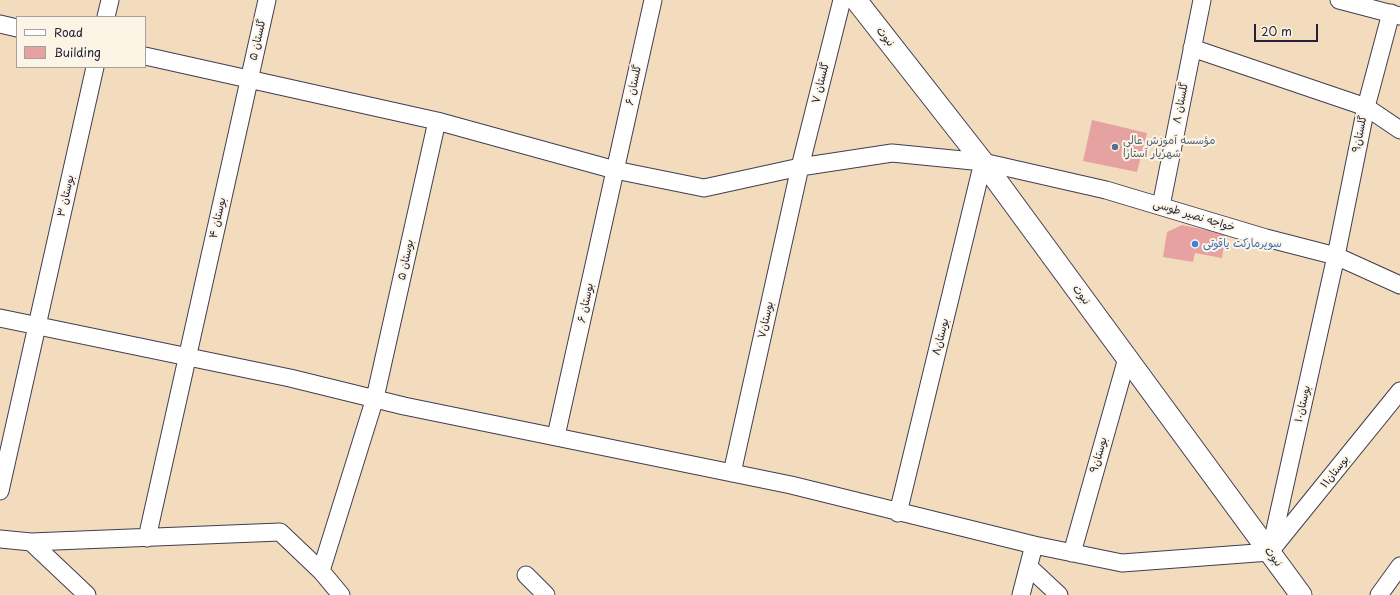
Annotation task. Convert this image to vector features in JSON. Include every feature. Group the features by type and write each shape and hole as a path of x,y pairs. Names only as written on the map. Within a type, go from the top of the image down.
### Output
{"street":[{"path":"106,16 110,0"},
{"name":"گلستان ۵","path":"249,79 267,0"},
{"name":"گلستان ۶","path":"615,170 652,0"},
{"name":"گلستان ۷","path":"800,167 842,0"},
{"name":"نبوت","path":"856,0 983,162 1270,552 1298,594"},
{"name":"گلستان ۸","path":"1161,206 1202,0"},
{"path":"1339,0 1395,14"},
{"name":"گلستان۹","path":"1336,256 1366,107 1395,14"},
{"path":"0,24 16,28"},
{"path":"1192,48 1366,107 1400,130"},
{"name":"خواجه نصیر طوسی","path":"146,56 437,121 615,170 704,188 800,167 892,153 983,162 1106,190 1266,238 1336,256 1393,281 1400,286"},
{"name":"بوستان ۳","path":"0,491 95,68"},
{"name":"بوستان ۴","path":"147,538 249,79"},
{"name":"بوستان ۵","path":"321,571 375,398 437,121"},
{"name":"بوستان۸","path":"898,513 983,162"},
{"name":"بوستان۷","path":"732,473 800,167"},
{"name":"بوستان ۶","path":"556,436 615,170"},
{"name":"بوستان۱۰","path":"1270,552 1336,256"},
{"path":"0,318 187,356 375,398 791,485 898,513 1034,545 1122,563 1270,552"},
{"name":"بوستان۹","path":"1072,553 1126,358"},
{"name":"بوستان۱۱","path":"1270,552 1400,391"},
{"path":"0,539 31,542 280,532 321,571 341,595"},
{"path":"31,542 87,595"},
{"path":"1022,595 1034,545"},
{"path":"1379,595 1400,566"},
{"path":"1029,567 1059,595"},
{"path":"526,575 546,595"}],"building":[{"name":"مؤسسه آموزش عالی شهریار آستارا","path":"1092,120 1147,133 1137,172 1083,161"},
{"name":"سوپرمارکت یاقوتی","path":"1182,225 1226,234 1222,258 1195,253 1193,262 1163,257 1167,232"}],"place":[{"name":"مؤسسه آموزش عالی شهریار آستارا","path":"1115,147"},
{"name":"سوپرمارکت یاقوتی","path":"1195,244"}]}
